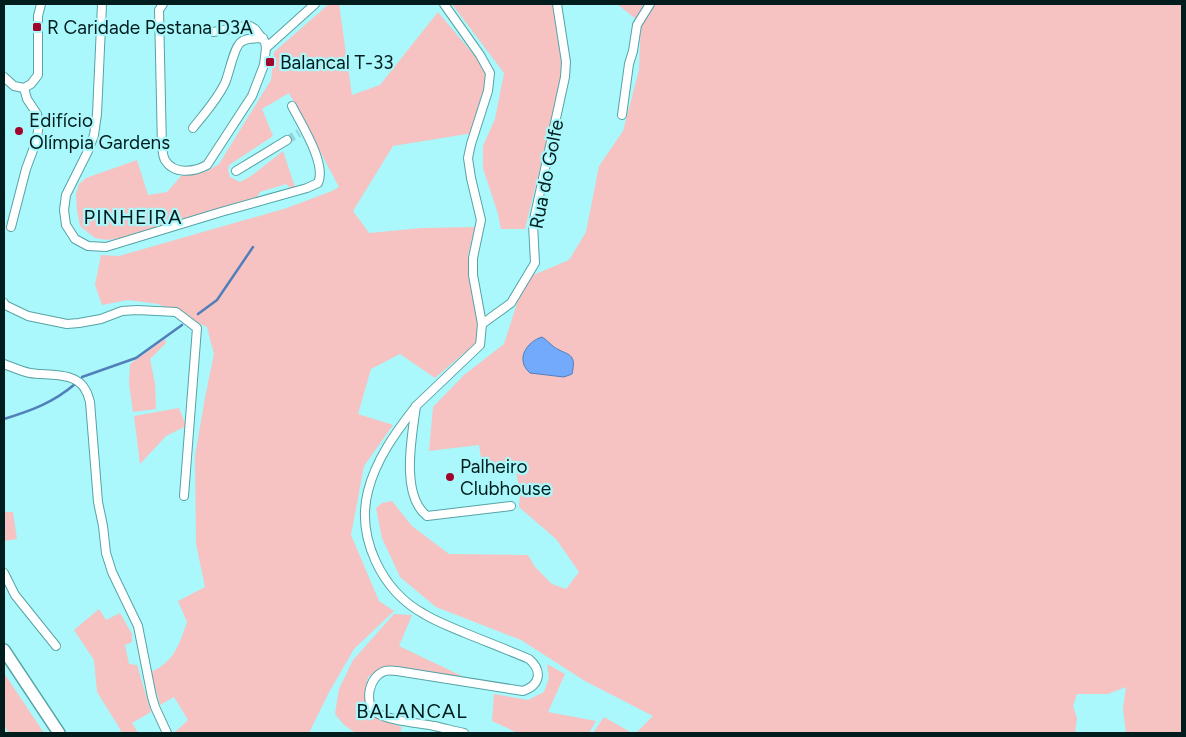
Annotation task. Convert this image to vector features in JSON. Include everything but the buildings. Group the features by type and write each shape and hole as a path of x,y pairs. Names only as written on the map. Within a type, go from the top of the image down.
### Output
{"main road":[{"path":"4,650 59,733"}],"street":[{"path":"4,77 14,86 24,88 31,84 38,74 38,16 41,4"},
{"path":"102,4 97,114 94,135 66,195 64,210 66,225 75,239 88,246 106,247 307,188 318,183 321,178 321,171 315,150 302,131 292,106"},
{"path":"163,4 159,10 162,148 164,160 171,168 188,172 198,170 207,165 252,96 264,65 266,48 263,38 255,29 246,26 213,32"},
{"path":"266,48 315,4"},
{"path":"444,4 490,72 488,90 468,158 481,220 473,258 473,275 482,324 480,345 416,406 389,442 367,492 366,524 372,552 378,566 395,592 423,614 529,659 535,664 538,672 535,685 523,691 397,671 385,671 375,678 370,686 369,696 370,704 376,712 388,718 437,726 464,733"},
{"name":"Rua do Golfe","path":"482,324 511,302 535,263 533,224 565,77 566,62 557,4"},
{"path":"622,115 637,25 650,4"},
{"path":"193,128 213,103 224,84 240,42 247,39 263,38"},
{"path":"11,227 26,169 36,142 39,125 37,114 27,98 24,88"},
{"path":"236,171 287,140"},
{"path":"4,302 5,305 28,316 57,323 79,323 100,319 122,311 137,310 176,312 197,328 184,496"},
{"path":"4,364 30,373 53,374 71,378 78,381 87,392 90,402 98,502 106,554 112,572 138,626 152,697 167,733"},
{"path":"416,406 409,473 413,494 421,511 427,516 511,506"},
{"path":"4,573 15,595 56,646"}],"shaded area":[{"path":"329,4 339,4 352,95 380,85 438,12 489,73 473,133 393,146 353,211 369,233 422,228 475,227 468,255 468,270 481,321 478,341 435,378 400,354 371,369 358,414 393,425 364,466 351,535 379,601 394,611 354,649 328,694 309,733 174,733 188,720 174,697 160,705 151,672 166,663 175,652 181,638 187,622 178,601 205,587 196,544 195,456 214,354 207,327 158,304 128,300 102,305 95,285 101,255 119,256 287,208 339,187 289,93 262,109 273,136 229,165 228,170 230,177 240,182 251,176 283,151 295,187 291,189 286,184 260,192 257,197 121,238 107,240 95,238 80,226 76,194 79,184 86,178 137,160 148,195 167,192 182,175 201,173 219,164 271,80 274,52"},
{"path":"452,4 553,4 563,74 525,229 501,229 483,168 483,146 495,119 504,73"},
{"path":"617,4 1182,4 1182,733 1126,733 1123,709 1126,687 1108,694 1077,694 1073,706 1077,718 1075,733 636,733 653,716 585,681 521,640 436,607 400,577 382,538 376,508 382,503 392,501 412,526 449,554 528,555 535,567 552,584 566,589 579,572 556,539 519,507 520,493 515,467 483,471 479,445 429,451 433,407 464,375 504,344 518,300 531,276 569,260 586,232 599,166 623,131 639,70 641,23"},
{"path":"165,339 166,343 150,359 155,383 156,409 133,412 129,383 130,364"},
{"path":"179,408 186,426 166,436 140,464 134,416"},
{"path":"4,512 13,512 17,539 4,541"},
{"path":"99,609 106,620 120,613 132,634 132,642 125,645 129,664 137,665 151,712 132,723 138,733 122,733 97,692 94,660 74,630"},
{"path":"394,614 412,615 399,646 466,678 386,666 368,677 364,695 371,711 381,720 402,727 400,733 356,733 344,725 335,714 339,689 353,660"},
{"path":"547,664 565,674 548,712 596,721 589,733 518,733 492,721 494,694 528,700 544,692 549,678"},
{"path":"4,673 44,733 9,733 4,726"},
{"path":"604,717 632,733 593,733"}],"water":[{"path":"542,337 572,358 572,374 564,377 530,373 523,363 524,352 531,343"}],"waterway":[{"path":"198,314 217,300 253,247"},
{"path":"82,377 136,358 182,325"},
{"path":"4,419 41,406 67,391 75,384"}],"tunnel":[{"path":"287,140 299,133"}],"place":[{"name":"R Caridade Pestana D3A","path":"37,27"},
{"name":"Balancal T-33","path":"270,62"},
{"name":"Edifício Olímpia Gardens","path":"19,131"},
{"name":"Palheiro Clubhouse","path":"450,477"}],"district":[{"name":"PINHEIRA","path":"133,217"},
{"name":"BALANCAL","path":"412,711"}]}
